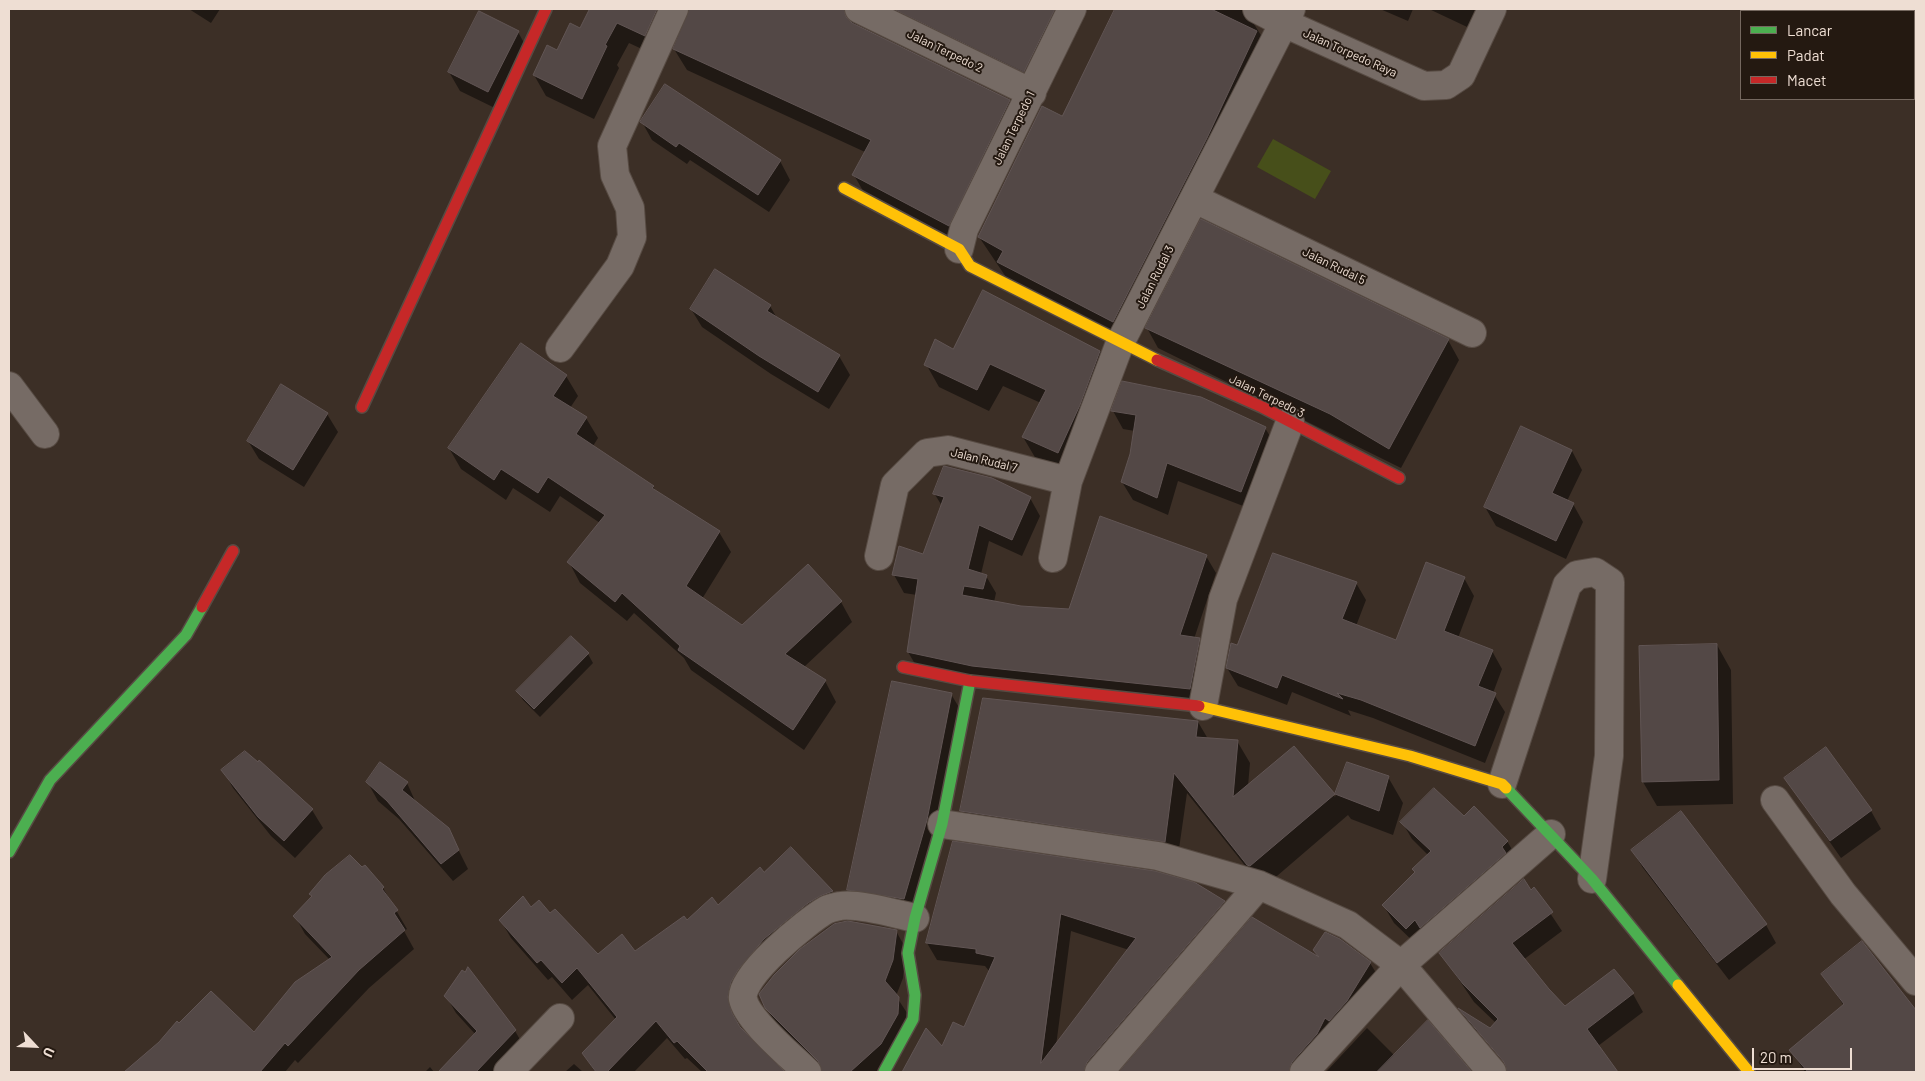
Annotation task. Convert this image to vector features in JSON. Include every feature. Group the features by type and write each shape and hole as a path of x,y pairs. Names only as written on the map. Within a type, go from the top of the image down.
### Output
{"street":[{"path":"362,408 546,9"},
{"path":"560,348 620,266 632,237 630,208 615,175 612,146 674,9"},
{"name":"Jalan Terpedo 2","path":"859,9 1032,93"},
{"name":"Jalan Terpedo 1","path":"959,249 964,229 1072,9"},
{"name":"Jalan Torpedo Raya","path":"1257,9 1287,16 1424,86 1446,85 1461,76 1492,9"},
{"name":"Jalan Rudal 3","path":"1053,558 1068,482 1120,343 1287,16"},
{"path":"844,188 959,249"},
{"name":"Jalan Rudal 5","path":"1195,198 1472,332"},
{"name":"Jalan Terpedo 3","path":"959,249 970,266 1120,343 1290,422 1399,478"},
{"path":"9,386 45,434"},
{"path":"1203,706 1223,598 1290,422"},
{"name":"Jalan Rudal 7","path":"879,556 895,485 927,453 948,450 1068,482"},
{"path":"9,852 50,780 186,635 233,551"},
{"path":"1502,784 1567,585 1577,575 1595,572 1610,582 1609,746 1603,808 1592,879"},
{"path":"903,667 970,681 1203,706 1410,756 1502,784 1592,879 1749,1072"},
{"path":"884,1072 913,1019 915,995 908,953 915,918 942,824 970,681"},
{"path":"1775,800 1843,894 1916,981"},
{"path":"942,824 1158,856 1259,885 1348,925 1401,965 1492,1072"},
{"path":"1304,1072 1401,965 1551,834"},
{"path":"1099,1072 1259,885"},
{"path":"808,1072 748,1014 742,998 744,989 751,976 806,923 828,909 853,906 915,918"},
{"path":"508,1072 560,1018"}],"green space":[{"path":"1273,139 1331,171 1315,199 1257,167"}],"building":[{"path":"586,9 657,9 645,36 617,23 605,45 607,46 582,99 533,75 547,45 557,50 570,23 580,28 589,10"},
{"path":"689,9 844,9 846,17 852,23 1010,100 949,226 852,175 871,140 673,49"},
{"path":"894,9 1055,9 1024,72"},
{"path":"1115,9 1211,9 1257,31 1207,138 1113,322 997,262 1003,251 978,237 1042,106 1062,116"},
{"path":"479,11 519,31 488,92 448,72"},
{"path":"665,84 781,160 758,195 679,143 676,147 640,122"},
{"path":"1201,219 1449,339 1389,449 1330,414 1145,328"},
{"path":"715,269 771,305 767,311 840,355 818,392 759,356 690,309"},
{"path":"983,290 1100,351 1080,405 1058,453 1022,437 1046,390 990,364 977,390 924,365 935,339 953,349"},
{"path":"521,343 567,375 553,396 587,417 576,434 654,486 652,488 720,531 686,586 742,625 808,564 842,601 785,654 826,680 793,730 678,650 680,646 622,593 615,602 567,562 605,515 548,477 538,493 501,469 494,480 448,448"},
{"path":"1122,381 1201,397 1266,427 1241,492 1167,463 1157,498 1121,482 1130,454 1136,415 1111,411"},
{"path":"281,384 328,413 293,470 247,441"},
{"path":"1521,426 1572,450 1552,493 1574,503 1556,541 1484,507"},
{"path":"944,466 992,478 1031,497 1012,540 979,525 968,569 987,575 983,589 964,586 962,595 1021,606 1069,609 1100,516 1207,555 1180,635 1200,638 1190,689 972,666 907,652 918,579 892,575 899,546 923,554 944,497 933,494"},
{"path":"1273,553 1357,582 1342,619 1396,640 1426,562 1465,577 1444,631 1493,650 1478,686 1496,693 1475,746 1361,700 1337,693 1343,699 1282,675 1277,688 1226,668 1231,643 1237,645"},
{"path":"571,636 589,653 534,709 516,691"},
{"path":"1717,644 1719,780 1642,782 1639,646"},
{"path":"892,681 952,693 927,820 904,899 847,890"},
{"path":"983,698 1198,721 1196,737 1238,740 1233,797 1294,746 1335,794 1250,866 1247,865 1174,773 1165,842 960,811"},
{"path":"1826,747 1872,810 1830,841 1784,778"},
{"path":"245,751 258,762 259,760 313,809 284,841 258,817 221,770"},
{"path":"380,762 408,782 402,790 449,828 459,850 441,864 387,801 366,782"},
{"path":"1347,762 1389,776 1379,811 1335,794"},
{"path":"1434,788 1464,816 1474,806 1508,841 1502,847 1506,853 1420,928 1415,920 1406,929 1382,905 1415,872 1412,869 1431,851 1400,822"},
{"path":"1681,811 1767,924 1717,963 1631,850"},
{"path":"953,841 1155,871 1194,882 1225,901 1087,1062 1084,1072 902,1072 926,1028 942,1046 953,1022 964,1027 995,957 976,953 976,949 926,943","holes":["1061,914 1136,938 1041,1063"]},
{"path":"791,847 833,891 808,903 764,939 738,970 731,982 728,997 732,1013 740,1027 785,1072 708,1072 677,1041 674,1043 656,1021 607,1072 596,1072 582,1053 617,1017 577,968 562,983 541,960 537,963 499,920 523,896 531,907 539,900 550,913 555,909 598,954 622,934 635,951 684,916 687,920 712,897 718,905 760,867 764,872"},
{"path":"350,855 362,867 365,865 384,887 382,889 398,910 394,913 405,930 359,970 288,1046 285,1043 260,1072 124,1072 159,1042 177,1021 179,1023 211,991 254,1032 295,982 332,957 293,916 312,896 309,894 325,875"},
{"path":"1524,879 1531,890 1534,887 1553,912 1512,943 1565,1006 1614,969 1634,993 1587,1029 1618,1072 1507,1072 1504,1062 1458,1008 1490,1028 1498,1019 1463,984 1439,953"},
{"path":"1252,917 1319,957 1313,950 1325,932 1340,939 1371,962 1347,1001 1329,1021 1325,1018 1317,1034 1292,1062 1289,1072 1119,1072"},
{"path":"848,921 897,930 893,960 885,981 899,997 898,1014 881,1044 850,1072 822,1072 818,1061 765,1008 759,994 774,975 800,949 834,924"},
{"path":"1862,941 1916,1010 1916,1072 1808,1072 1789,1050 1844,1004 1821,974"},
{"path":"468,967 516,1030 476,1072 438,1072 477,1031 444,996 462,970 465,972"},
{"path":"1428,1020 1472,1072 1377,1072"}],"traffic: fast":[{"path":"9,852 50,780 186,635 202,607"},
{"path":"884,1072 913,1019 915,995 908,953 915,918 942,824 970,681"},
{"path":"1506,788 1592,879 1678,985"}],"traffic: slow":[{"path":"844,188 959,249 970,266 1157,360"},
{"path":"1199,706 1410,756 1502,784 1506,788"},
{"path":"1678,985 1749,1072"}],"traffic: jam":[{"path":"362,407 546,9"},
{"path":"1157,360 1262,407 1399,478"},
{"path":"202,607 233,551"},
{"path":"903,667 970,681 1199,706"}]}
